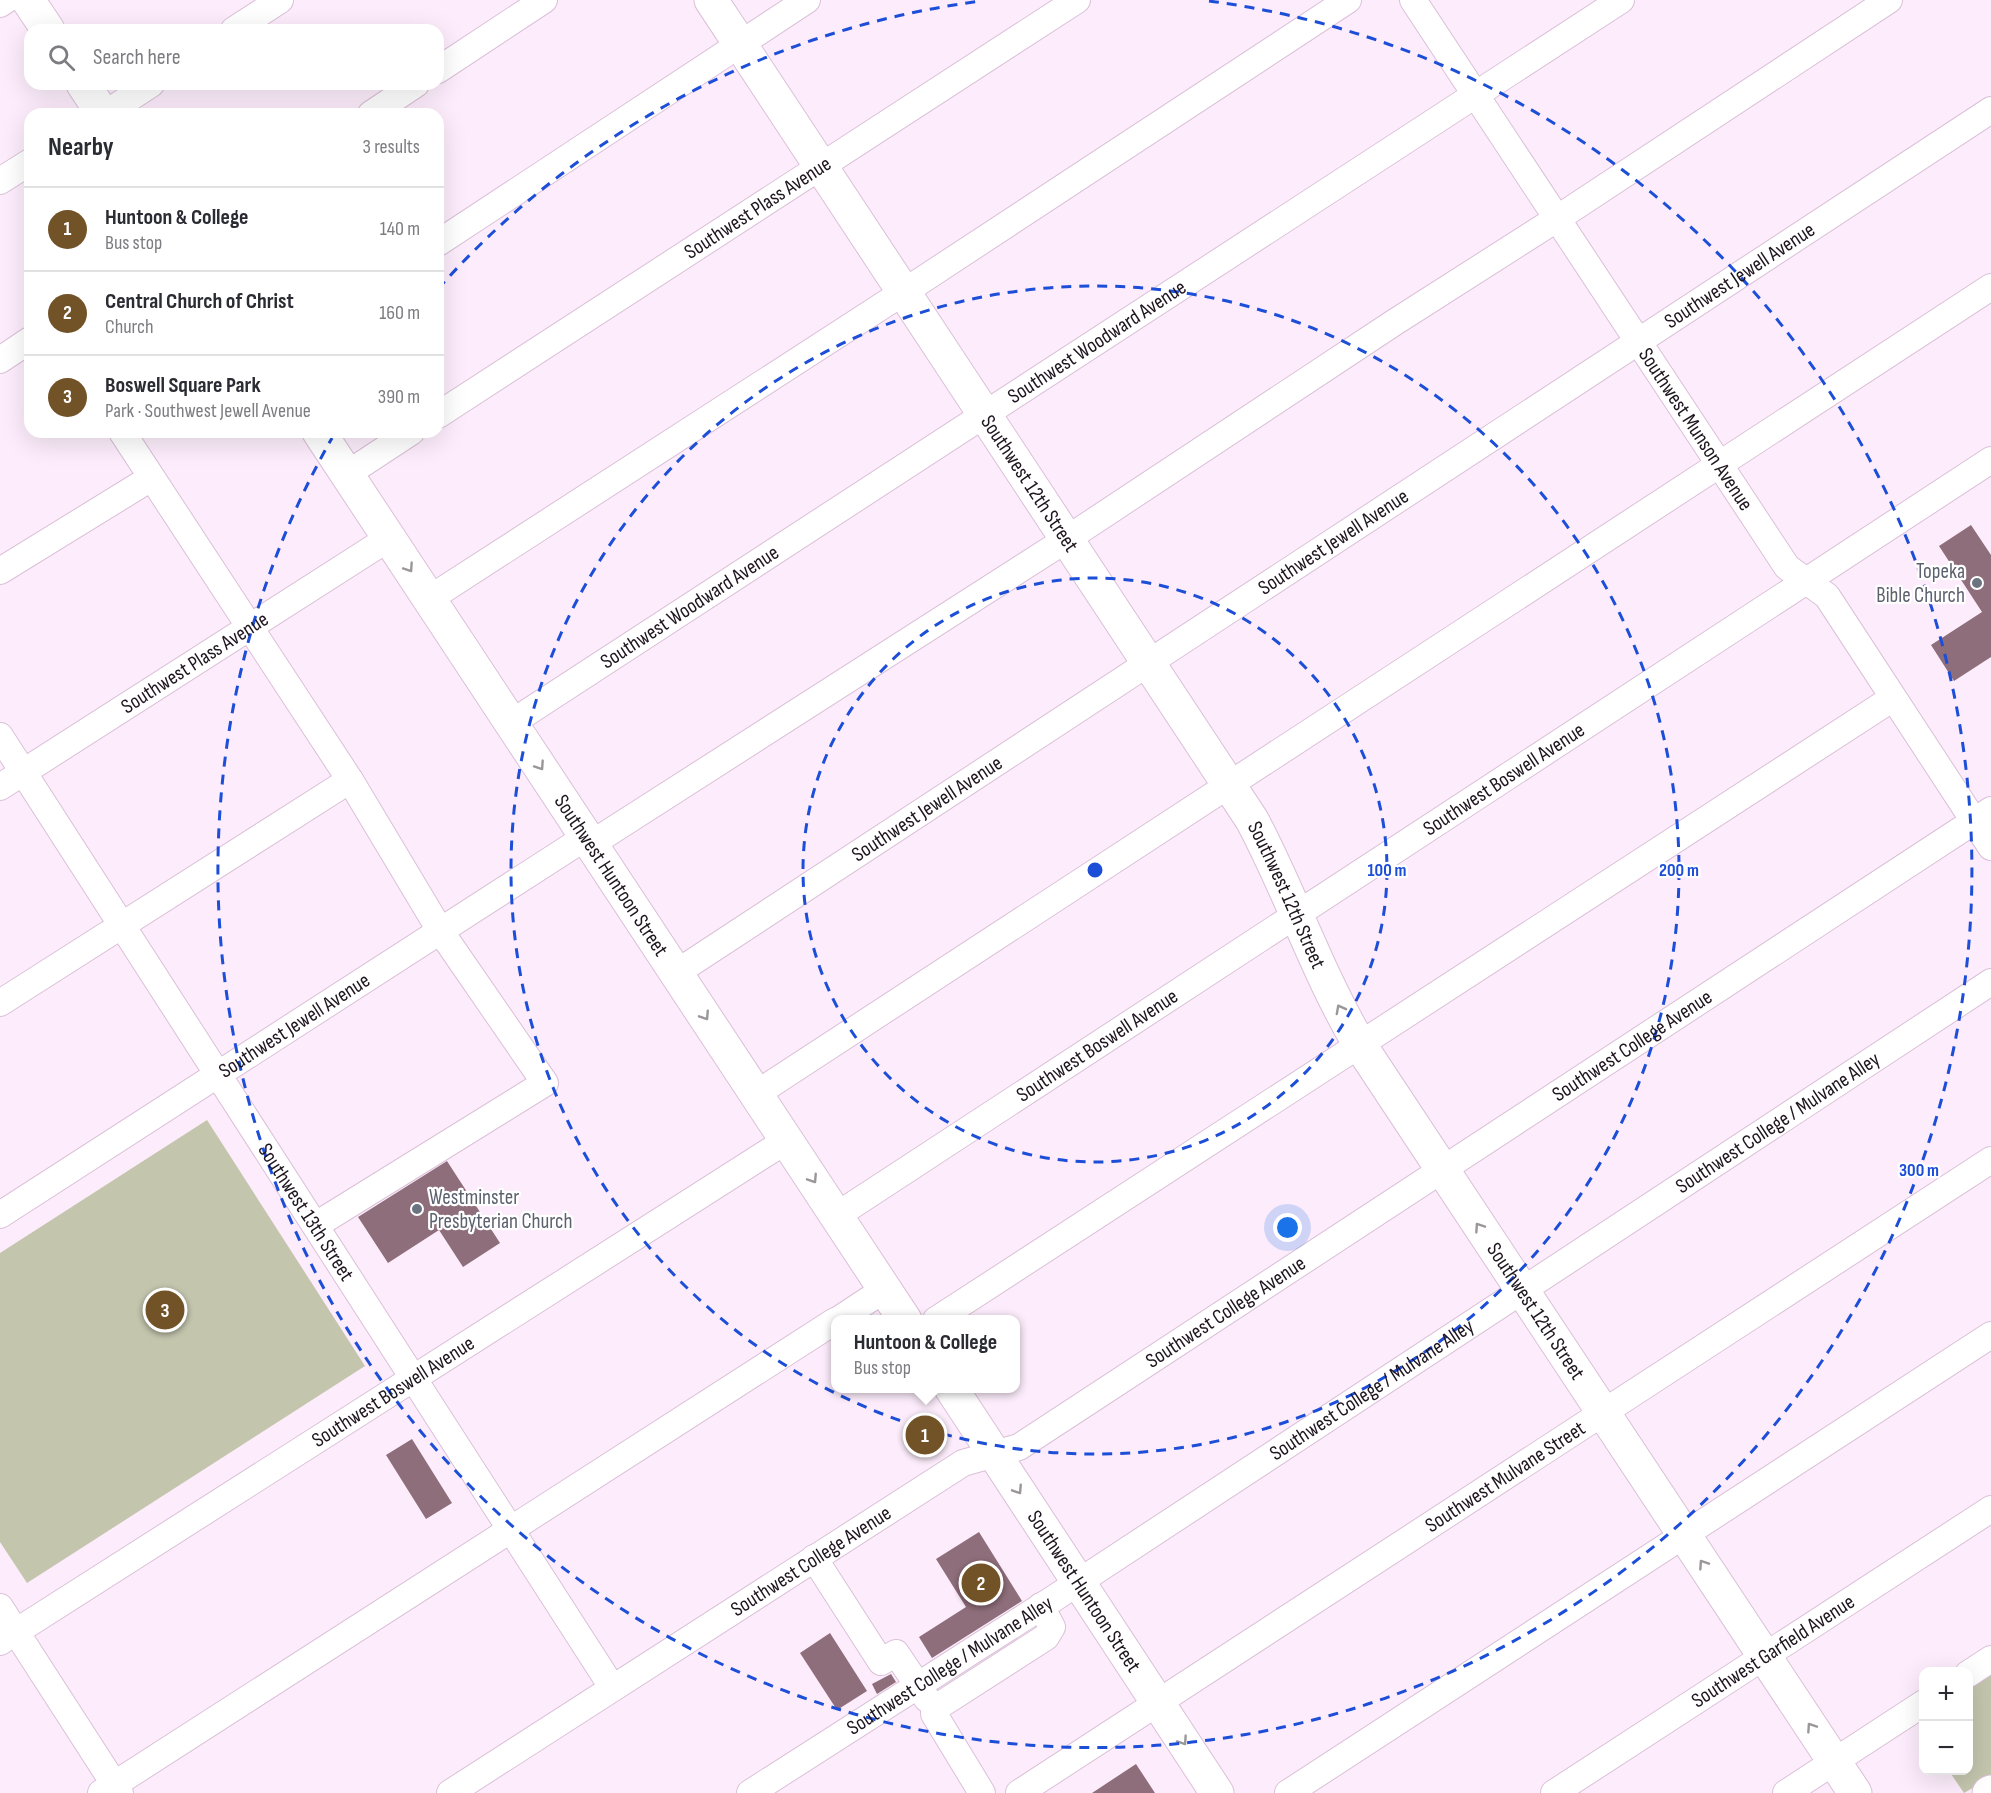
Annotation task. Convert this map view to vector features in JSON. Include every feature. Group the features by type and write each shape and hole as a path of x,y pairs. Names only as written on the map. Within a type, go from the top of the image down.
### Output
{"main road":[{"path":"28,0 44,24"},
{"name":"Southwest 12th Street","path":"711,0 1229,785 1263,841 1337,1004 1360,1045 1855,1793"},
{"path":"87,90 100,108"},
{"name":"Southwest Huntoon Street","path":"323,438 902,1315"},
{"name":"Southwest Huntoon Street","path":"954,1393 1217,1793"}],"street":[{"path":"0,4 6,0"},
{"path":"243,24 280,0"},
{"path":"444,66 544,0"},
{"path":"444,239 807,0"},
{"name":"Southwest Plass Avenue","path":"444,411 1077,0"},
{"path":"429,599 904,292 1348,0"},
{"name":"Southwest Munson Avenue","path":"1413,0 1721,463 1787,567 1827,596 1893,698 1983,816 1991,847"},
{"name":"Southwest Woodward Avenue","path":"511,723 986,416 1621,0"},
{"name":"Southwest Jewell Avenue","path":"0,1215 441,932 1067,539 1889,0"},
{"path":"113,108 142,90"},
{"path":"380,108 407,90"},
{"name":"Southwest Jewell Avenue","path":"676,973 1991,110"},
{"path":"0,181 24,166"},
{"path":"756,1094 1991,288"},
{"path":"0,360 24,344"},
{"path":"126,438 350,780 441,932 545,1083 316,1225"},
{"path":"347,474 402,438"},
{"name":"Southwest Boswell Avenue","path":"836,1216 1991,460"},
{"path":"0,571 151,478"},
{"name":"Southwest Plass Avenue","path":"0,787 389,538"},
{"path":"944,1315 1893,698"},
{"name":"Southwest 13th Street","path":"0,736 612,1687"},
{"path":"0,1003 350,780"},
{"name":"Southwest College Avenue","path":"450,1793 963,1463 1019,1447 1983,816"},
{"name":"Southwest College / Mulvane Alley","path":"750,1793 1041,1606 1991,982"},
{"name":"Southwest Boswell Avenue","path":"8,1637 787,1140"},
{"name":"Southwest Mulvane Street","path":"1019,1793 1991,1160"},
{"path":"844,1315 885,1289"},
{"path":"0,1607 8,1637 112,1790 831,1323"},
{"path":"1288,1793 1991,1335"},
{"name":"Southwest Garfield Avenue","path":"1554,1793 1991,1509"},
{"path":"814,1558 881,1662 897,1653 934,1709 934,1714 982,1793"},
{"path":"934,1709 1046,1637 1052,1627 1041,1606"},
{"path":"1973,1671 1991,1659"},
{"path":"1786,1793 1919,1706"}],"green space":[{"path":"207,1120 365,1366 27,1583 0,1542 0,1253"},
{"path":"1991,1662 1991,1777 1964,1793 1952,1775 1973,1775 1973,1674"}],"building":[{"name":"Topeka Bible Church","path":"1971,525 1991,555 1991,657 1954,681 1931,645 1982,612 1939,546"},
{"name":"Westminster Presbyterian Church","path":"447,1161 500,1243 463,1267 439,1230 388,1263 358,1217"},
{"path":"412,1439 452,1503 426,1519 386,1455"},
{"path":"979,1532 1022,1601 932,1658 919,1637 966,1607 936,1559"},
{"path":"830,1633 867,1691 837,1710 800,1653"},
{"path":"891,1674 896,1682 877,1694 872,1684"},
{"path":"1136,1764 1155,1793 1092,1793"}],"place":[{"name":"Topeka Bible Church","path":"1977,583"},
{"name":"Westminster Presbyterian Church","path":"417,1209"},
{"name":"Boswell Square Park","path":"165,1310"},
{"name":"Huntoon & College","path":"925,1435"},
{"name":"Central Church of Christ","path":"981,1583"}]}
